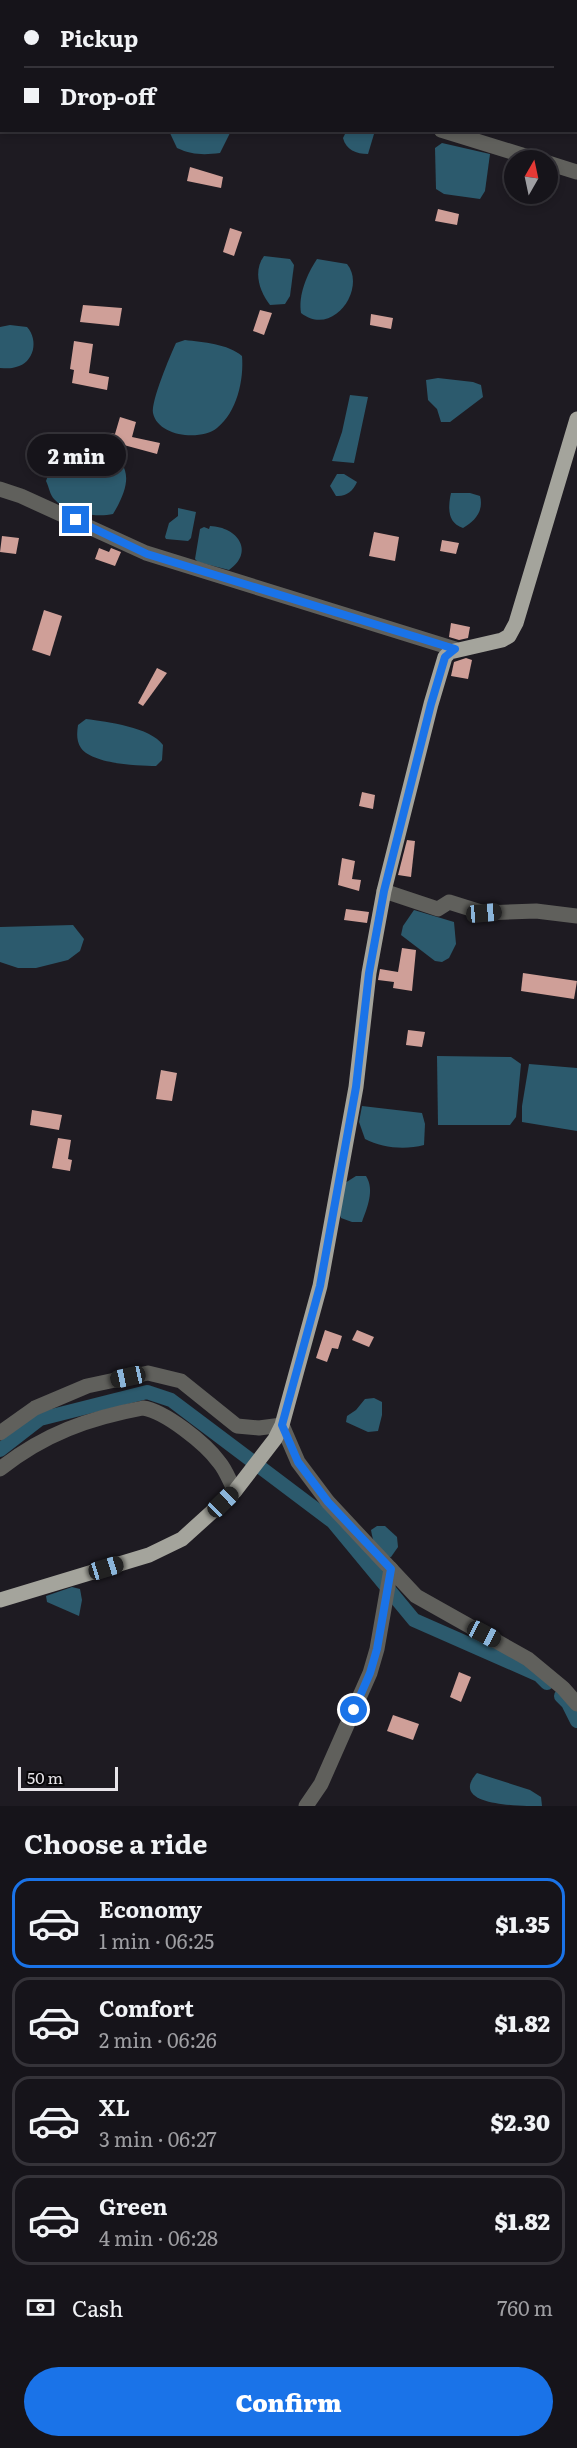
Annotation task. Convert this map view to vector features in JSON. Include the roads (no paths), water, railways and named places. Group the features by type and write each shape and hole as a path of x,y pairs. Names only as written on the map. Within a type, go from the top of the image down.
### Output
{"main road":[{"path":"0,1600 149,1555 182,1539 236,1489 275,1439 282,1425 320,1286 356,1087 369,973 384,891 431,704 445,657 455,649 502,640 509,636 516,623 577,419"}],"street":[{"path":"447,132 506,150"},
{"path":"558,166 577,172"},
{"path":"0,489 21,496 147,554 455,649"},
{"path":"384,891 438,909 449,902 484,913 536,911 577,916"},
{"path":"0,1433 35,1408 87,1386 148,1373 181,1381 237,1426 259,1428 282,1425 298,1462 328,1502 416,1596 528,1659 563,1688 577,1704"},
{"path":"0,1469 28,1449 71,1426 143,1408 164,1416 206,1447 220,1462 236,1489"},
{"path":"306,1806 321,1784 370,1673 377,1649 391,1569"}],"water":[{"path":"170,132 230,132 220,153 193,153 177,148"},
{"path":"346,132 372,132 374,134 368,154 349,148 343,138"},
{"path":"442,143 490,154 485,191 480,199 444,194 436,189 435,148"},
{"path":"264,256 290,259 294,265 290,296 285,304 270,305 263,294 258,274"},
{"path":"317,259 347,264 352,274 353,285 344,307 335,315 324,319 313,319 301,313 300,306 304,285"},
{"path":"10,325 27,327 33,338 33,350 31,356 22,365 0,368 0,327"},
{"path":"185,340 223,346 242,356 242,375 238,395 230,413 217,428 201,435 171,432 157,421 153,413 158,389 173,349 176,343"},
{"path":"438,378 481,385 483,397 450,422 441,422 437,409 428,400 426,380"},
{"path":"350,395 368,397 354,463 332,461 342,432"},
{"path":"69,446 101,451 113,456 121,463 126,483 113,514 98,515 73,511 59,504 53,497 46,481 56,454"},
{"path":"337,474 344,474 357,482 351,491 343,496 336,496 330,486"},
{"path":"451,493 470,493 480,496 481,506 478,515 463,528 451,518 449,504"},
{"path":"178,508 196,512 191,538 188,541 165,537 169,523 178,516"},
{"path":"210,526 228,531 240,542 241,556 229,570 198,562 195,559 200,529 204,527 209,529"},
{"path":"86,719 128,726 149,734 163,745 162,760 156,766 128,765 95,758 81,748 77,737 78,725"},
{"path":"414,910 454,922 456,944 449,958 442,962 435,961 401,935 403,926"},
{"path":"73,925 84,939 80,951 68,960 36,968 18,968 0,962 0,927"},
{"path":"437,1056 511,1057 521,1064 516,1117 510,1125 438,1125"},
{"path":"529,1064 577,1068 577,1131 522,1122 522,1106"},
{"path":"362,1106 422,1113 425,1124 424,1145 394,1147 365,1139 359,1122"},
{"path":"356,1176 366,1176 370,1187 362,1222 352,1222 341,1218 338,1210 345,1183"},
{"path":"374,1398 382,1402 378,1431 368,1432 346,1422 347,1416 356,1410 365,1399"},
{"path":"377,1526 385,1526 397,1537 398,1547 391,1557 382,1554 375,1544 371,1530"},
{"path":"72,1587 80,1589 82,1600 79,1616 47,1602 46,1596"},
{"path":"477,1773 530,1790 541,1797 542,1806 504,1804 479,1798 471,1792 470,1784"}],"waterway":[{"path":"0,1450 40,1419 147,1392 171,1400 333,1522 414,1620 539,1675 547,1683"},
{"path":"561,1696 568,1703 577,1721"}]}
